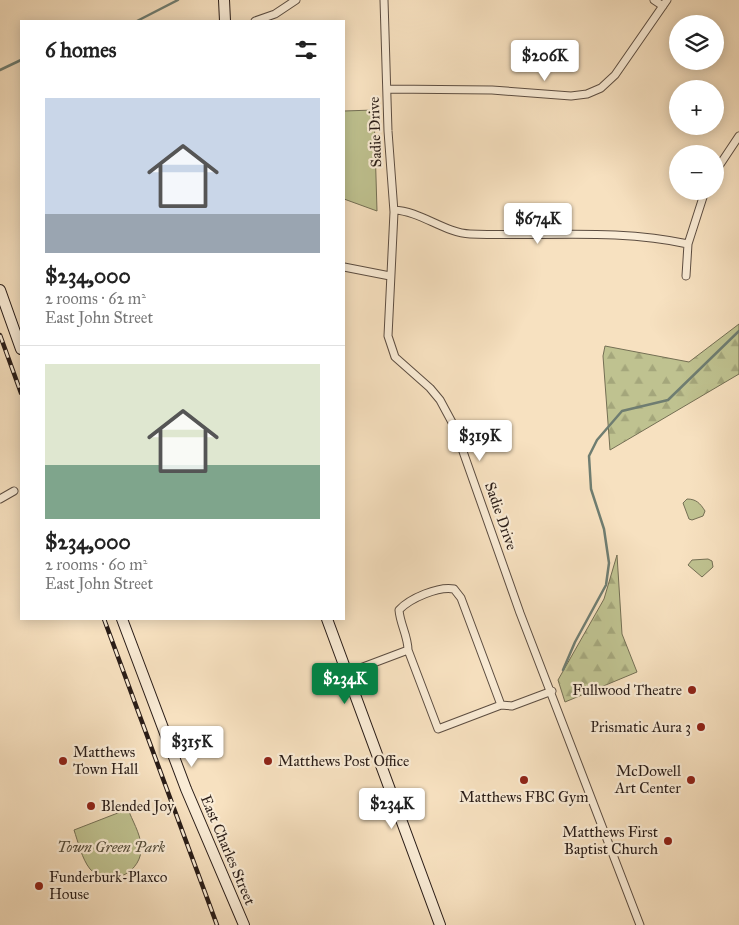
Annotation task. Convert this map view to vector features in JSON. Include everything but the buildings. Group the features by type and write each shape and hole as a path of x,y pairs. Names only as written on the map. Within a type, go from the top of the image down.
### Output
{"street":[{"path":"224,0 225,20"},
{"path":"258,20 275,14 296,0"},
{"name":"Sadie Drive","path":"384,0 394,210 388,336 393,352 398,360 430,388 440,400 454,426 520,613 552,691 640,925"},
{"path":"387,89 501,91 571,96 587,94 601,88 615,75 665,3 654,0"},
{"path":"724,158 739,136"},
{"path":"686,276 688,244 702,200"},
{"path":"394,210 406,212 469,234 624,235 663,238 688,244"},
{"path":"345,267 390,276"},
{"path":"0,290 20,346"},
{"path":"0,499 14,491"},
{"path":"500,705 460,598 454,589 446,587 405,603 399,610 408,642 408,650 438,729 500,705 512,706 552,691"},
{"name":"East Charles Street","path":"122,620 186,789 244,925"},
{"path":"327,620 440,925"},
{"path":"347,674 408,650"}],"green space":[{"path":"374,110 377,211 345,199 345,111"},
{"path":"739,324 739,374 610,450 603,356 605,346 689,362"},
{"path":"687,499 699,504 705,511 703,516 692,520 689,519 683,503"},
{"path":"617,555 622,634 637,672 565,702 558,680 604,599"},
{"path":"708,559 712,561 713,567 702,577 688,565 692,560"},
{"name":"Town Green Park","path":"128,809 138,831 141,845 137,863 124,875 115,878 106,878 98,875 90,869 85,860 74,830"}],"waterway":[{"path":"139,20 178,0"},
{"path":"0,70 20,60"},
{"path":"563,670 575,642 606,585 609,563 604,529 591,489 589,456 597,440 622,411 668,400 739,331"}],"railway":[{"path":"0,335 20,390"},
{"path":"104,620 217,925"}],"place":[{"name":"Fullwood Theatre","path":"692,690"},
{"name":"Prismatic Aura 3","path":"701,727"},
{"name":"Matthews Town Hall","path":"63,761"},
{"name":"Matthews Post Office","path":"268,761"},
{"name":"Matthews FBC Gym","path":"524,780"},
{"name":"McDowell Art Center","path":"691,780"},
{"name":"Blended Joy","path":"91,806"},
{"name":"Matthews First Baptist Church","path":"668,841"},
{"name":"Funderburk-Plaxco House","path":"39,886"}]}
